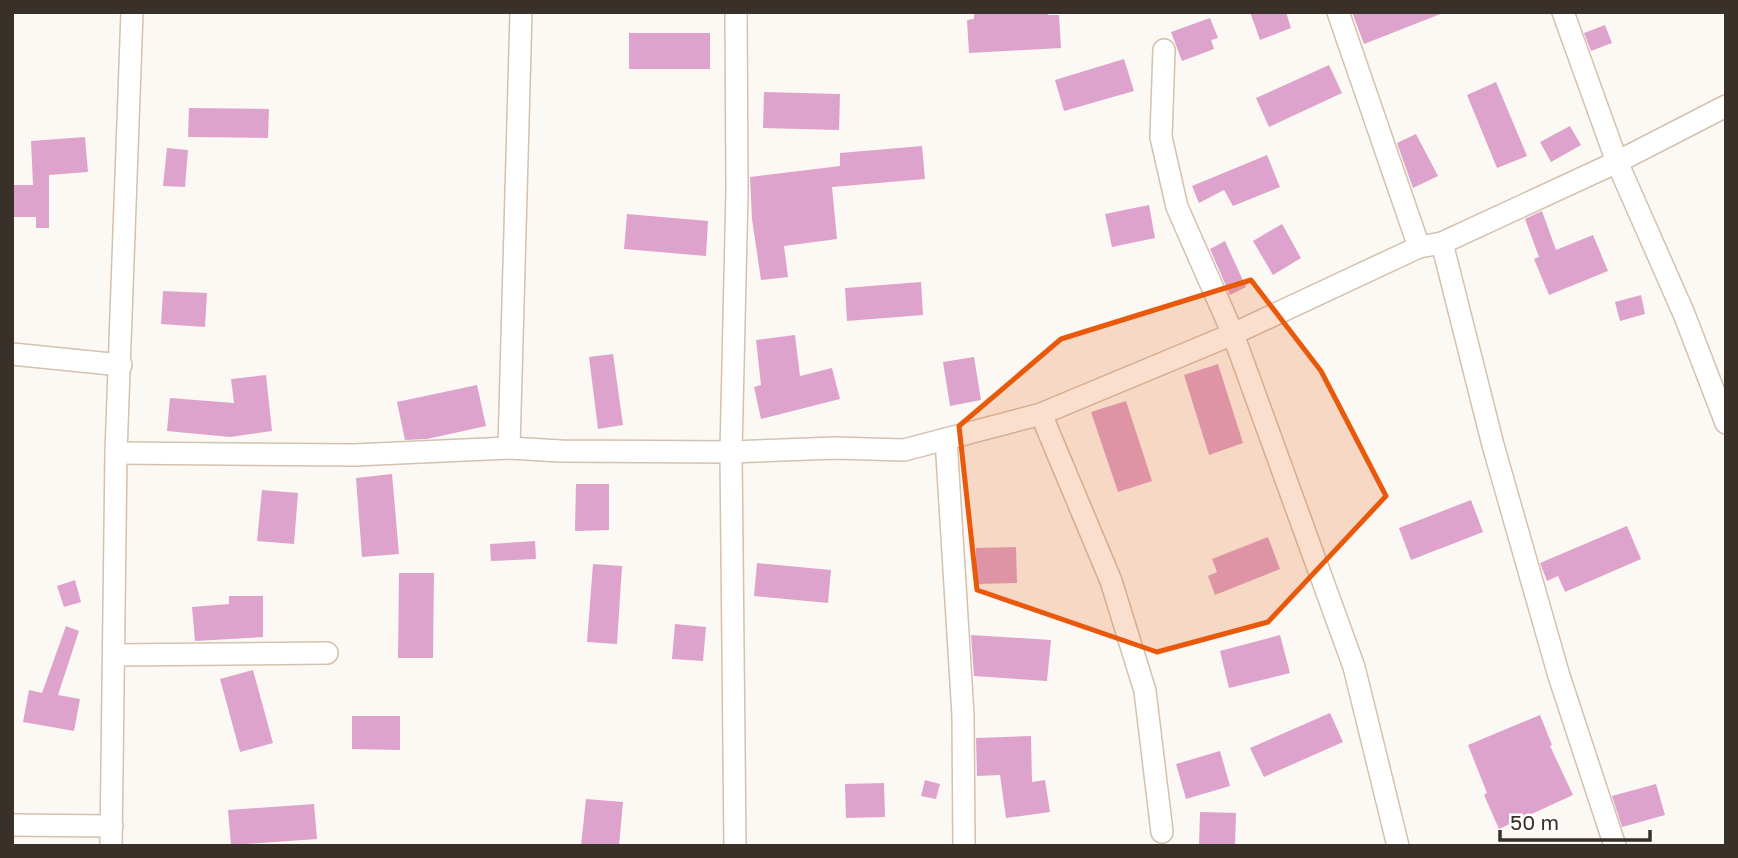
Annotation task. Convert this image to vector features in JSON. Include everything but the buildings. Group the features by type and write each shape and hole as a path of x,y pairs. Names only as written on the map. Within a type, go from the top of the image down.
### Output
{"street":[{"path":"12,825 112,836 116,453 132,12"},
{"path":"509,448 521,12"},
{"path":"735,846 732,452 737,191 736,12"},
{"path":"1338,12 1419,247"},
{"path":"1563,12 1618,162 1684,314 1726,423"},
{"path":"1164,50 1161,137 1177,207 1233,334 1354,667 1398,846"},
{"path":"116,453 354,455 509,448 732,452 835,448 904,450 1041,414 1233,334 1419,247 1442,243 1618,162 1726,106"},
{"path":"1442,243 1493,445 1544,624 1615,846"},
{"path":"12,354 121,365"},
{"path":"1041,414 1111,581 1144,691 1162,839"},
{"path":"946,439 962,715 964,846"},
{"path":"115,655 327,653"},
{"path":"1154,742 1162,839"}],"highlighted area":[{"path":"1251,280 1321,371 1386,496 1268,622 1157,652 977,590 959,426 1061,339"}]}
